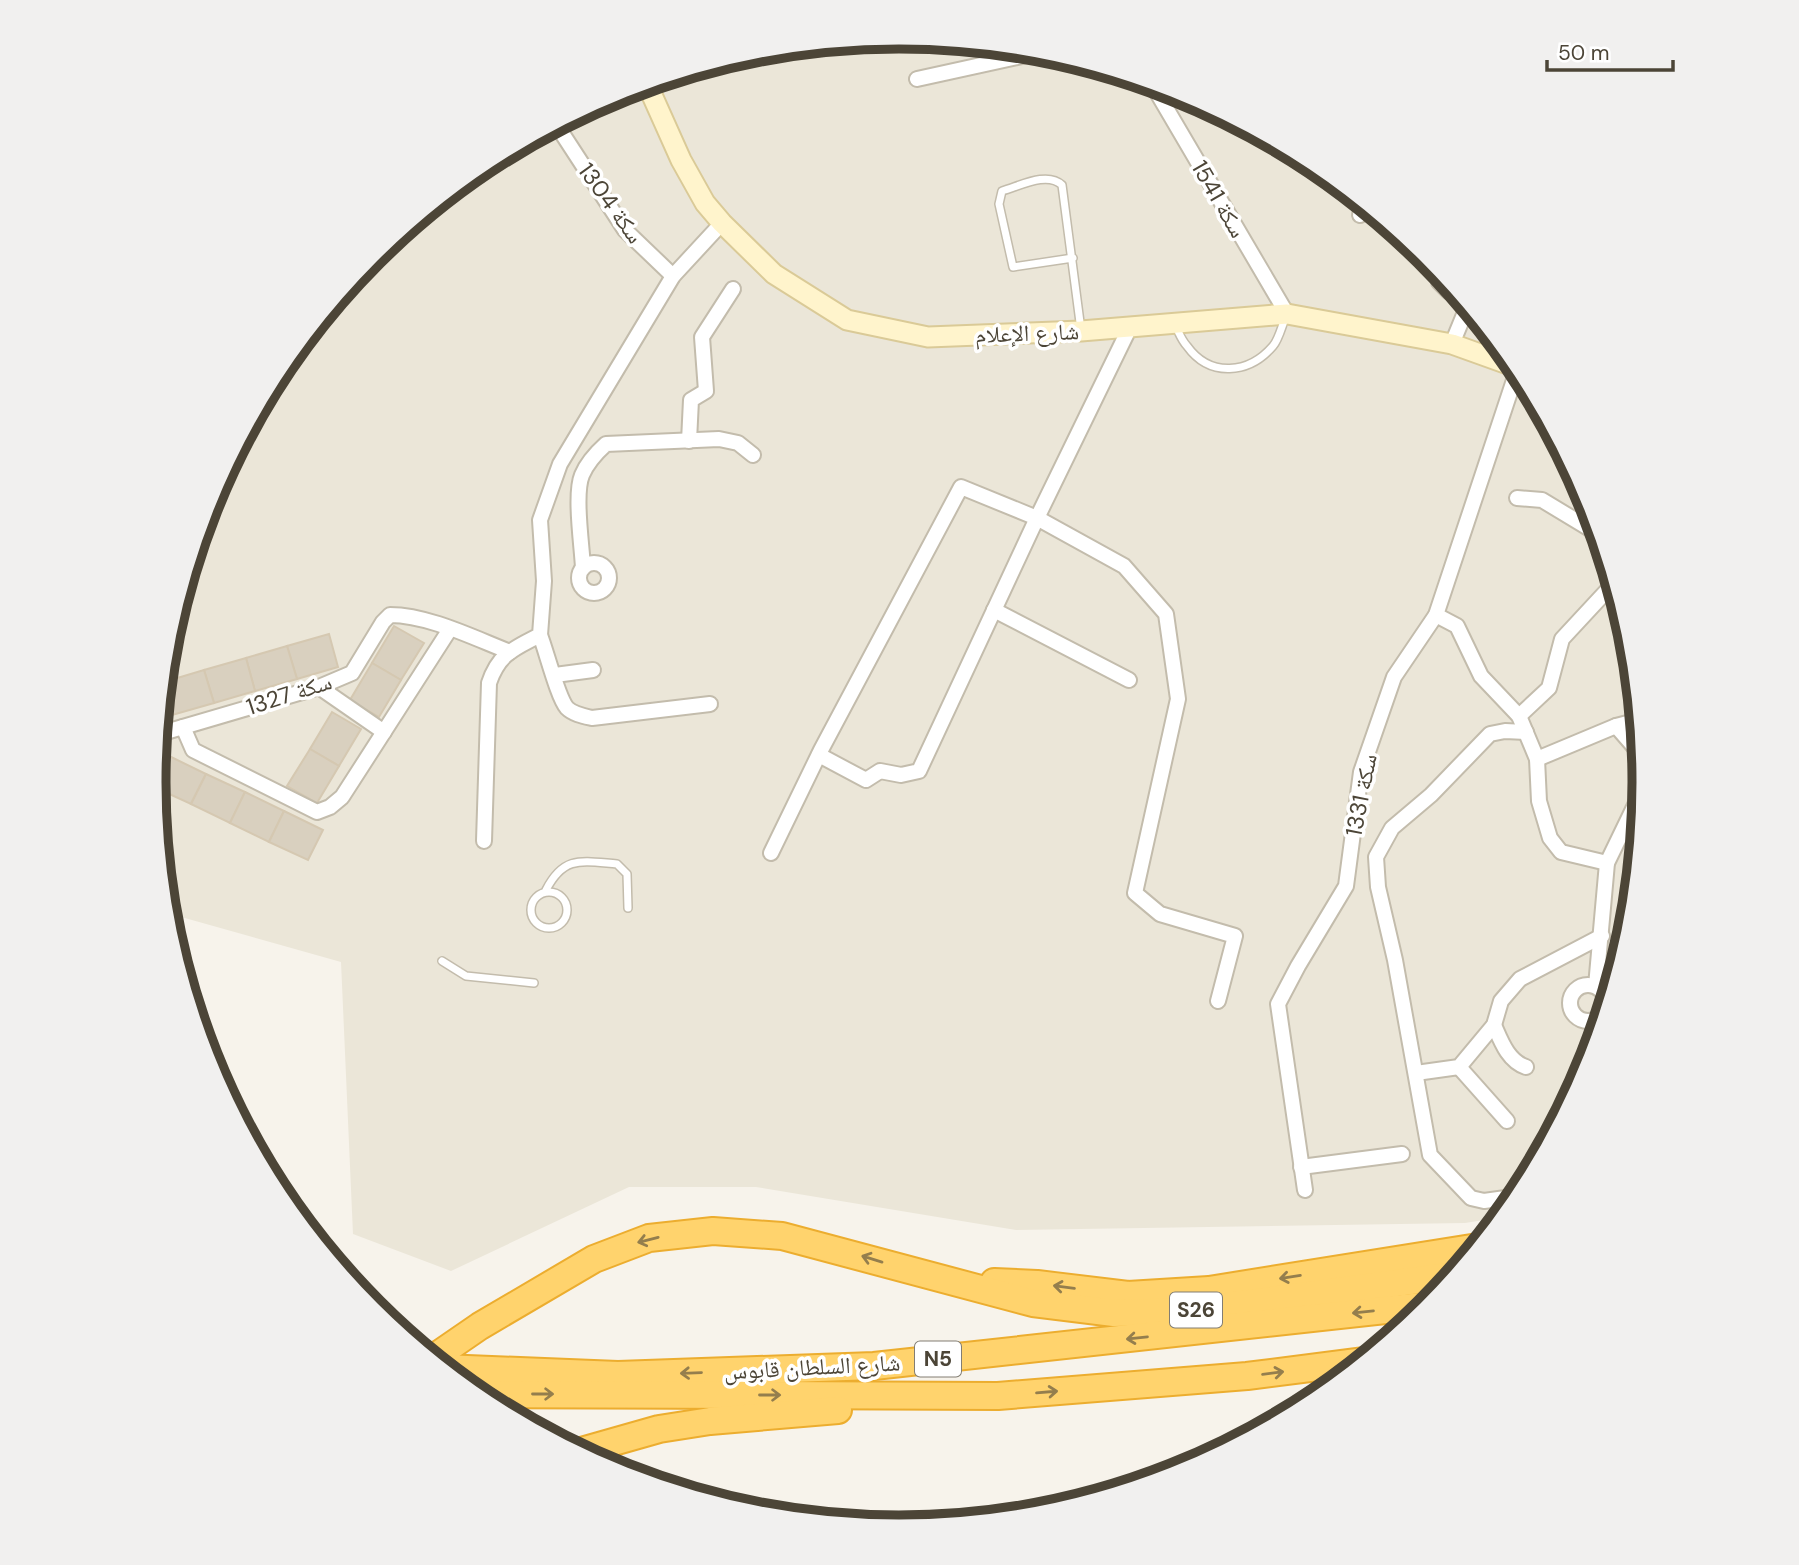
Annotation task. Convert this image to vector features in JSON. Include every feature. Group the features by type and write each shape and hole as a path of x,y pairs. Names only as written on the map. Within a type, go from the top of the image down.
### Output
{"highway":[{"name":"S26","path":"440,1353 480,1326 594,1259 649,1238 713,1231 782,1236 1033,1304 1114,1313 1191,1311 1441,1277"},
{"path":"937,1279 1037,1284 1128,1295 1209,1290 1465,1249"},
{"name":"شارع السلطان قابوس","path":"459,1369 618,1375 874,1366 1411,1307"},
{"name":"شارع السلطان قابوس","path":"495,1394 998,1396 1247,1376 1347,1363"},
{"path":"592,1448 659,1429 709,1421 998,1396"}],"main road":[{"name":"شارع الإعلام","path":"651,93 681,160 705,203 722,223 774,274 848,320 928,337 1081,331 1287,314 1452,344 1499,361"}],"street":[{"path":"917,79 1013,58"},
{"name":"سكة 1541","path":"1160,97 1287,314"},
{"name":"سكة 1304","path":"561,132 625,230 673,276"},
{"path":"710,704 592,718 578,715 567,708 558,691 540,635 544,581 540,520 560,464 673,276 722,223"},
{"path":"689,441 691,400 706,391 702,337 733,289"},
{"path":"1452,344 1464,315"},
{"path":"819,755 866,780 880,771 901,775 919,771 1130,327"},
{"name":"سكة 1331","path":"1305,1190 1278,1004 1346,886 1361,772 1394,677 1436,615 1514,383"},
{"path":"583,568 579,488 582,475 595,454 606,444 719,439 738,443 753,455"},
{"path":"771,853 819,755 961,487 1037,518 1124,566 1166,614 1178,699 1135,893 1160,914 1235,936 1218,1001"},
{"path":"1517,498 1542,500 1586,527"},
{"path":"1518,716 1549,688 1562,639 1607,590"},
{"path":"994,610 1129,680"},
{"name":"سكة 1327","path":"168,731 319,687 352,673 390,615 404,615 450,629 510,652"},
{"path":"1436,615 1457,626 1481,676 1518,716 1537,759 1539,801 1550,838 1561,852 1607,863"},
{"path":"183,727 193,750 317,812 330,807 342,797 450,629"},
{"path":"484,841 489,683 495,665 510,652 540,635"},
{"path":"555,676 593,670"},
{"path":"319,687 384,732"},
{"path":"1537,759 1630,722"},
{"path":"1616,726 1631,744"},
{"path":"1503,1198 1471,1198 1430,1155 1395,960 1378,887 1376,857 1392,828 1431,795 1490,734 1505,731 1526,732"},
{"path":"1596,986 1607,863 1632,812"},
{"path":"1416,1073 1459,1067 1494,1025 1501,1001 1520,979 1602,936"},
{"path":"1494,1025 1516,1064 1526,1067"},
{"path":"1459,1067 1507,1121"},
{"path":"1301,1167 1402,1154"}],"lane":[{"path":"1073,258 1013,267 999,204 1002,191 1046,178 1056,180 1062,185 1073,258 1081,331"},
{"path":"1174,323 1188,348 1203,361 1222,368 1238,369 1252,363 1274,345 1287,314"},
{"path":"546,890 559,894 567,907 564,922 552,929 538,925 531,913 534,898 546,890 554,874 566,865 579,861 617,864 626,874 628,908"},
{"path":"443,961 467,975 534,983"}],"shaded area":[{"path":"900,49 947,51 995,55 1089,74 1180,105 1224,125 1266,147 1346,201 1383,231 1451,299 1509,375 1535,416 1577,502 1594,547 1619,639 1627,687 1633,782 1627,878 1608,972 1577,1063 1535,1149 1488,1219 1465,1223 1016,1230 756,1187 629,1187 451,1271 353,1234 341,962 178,916 168,830 168,735 180,639 205,547 222,502 264,416 318,336 381,264 453,201 533,147 619,105 664,88 756,63 804,55"}],"building":[{"path":"394,626 424,643 401,680 372,663"},
{"path":"329,634 338,667 297,679 287,646"},
{"path":"287,646 297,679 255,691 246,658"},
{"path":"246,658 255,691 214,703 204,670"},
{"path":"372,663 401,680 379,717 350,700"},
{"path":"204,670 214,703 172,715 173,679"},
{"path":"332,712 361,729 339,766 310,749"},
{"path":"310,749 339,766 317,803 287,786"},
{"path":"167,755 206,774 191,804 166,793"},
{"path":"206,774 245,792 230,823 191,804"},
{"path":"245,792 284,811 269,842 230,823"},
{"path":"284,811 323,830 308,860 269,842"}]}
